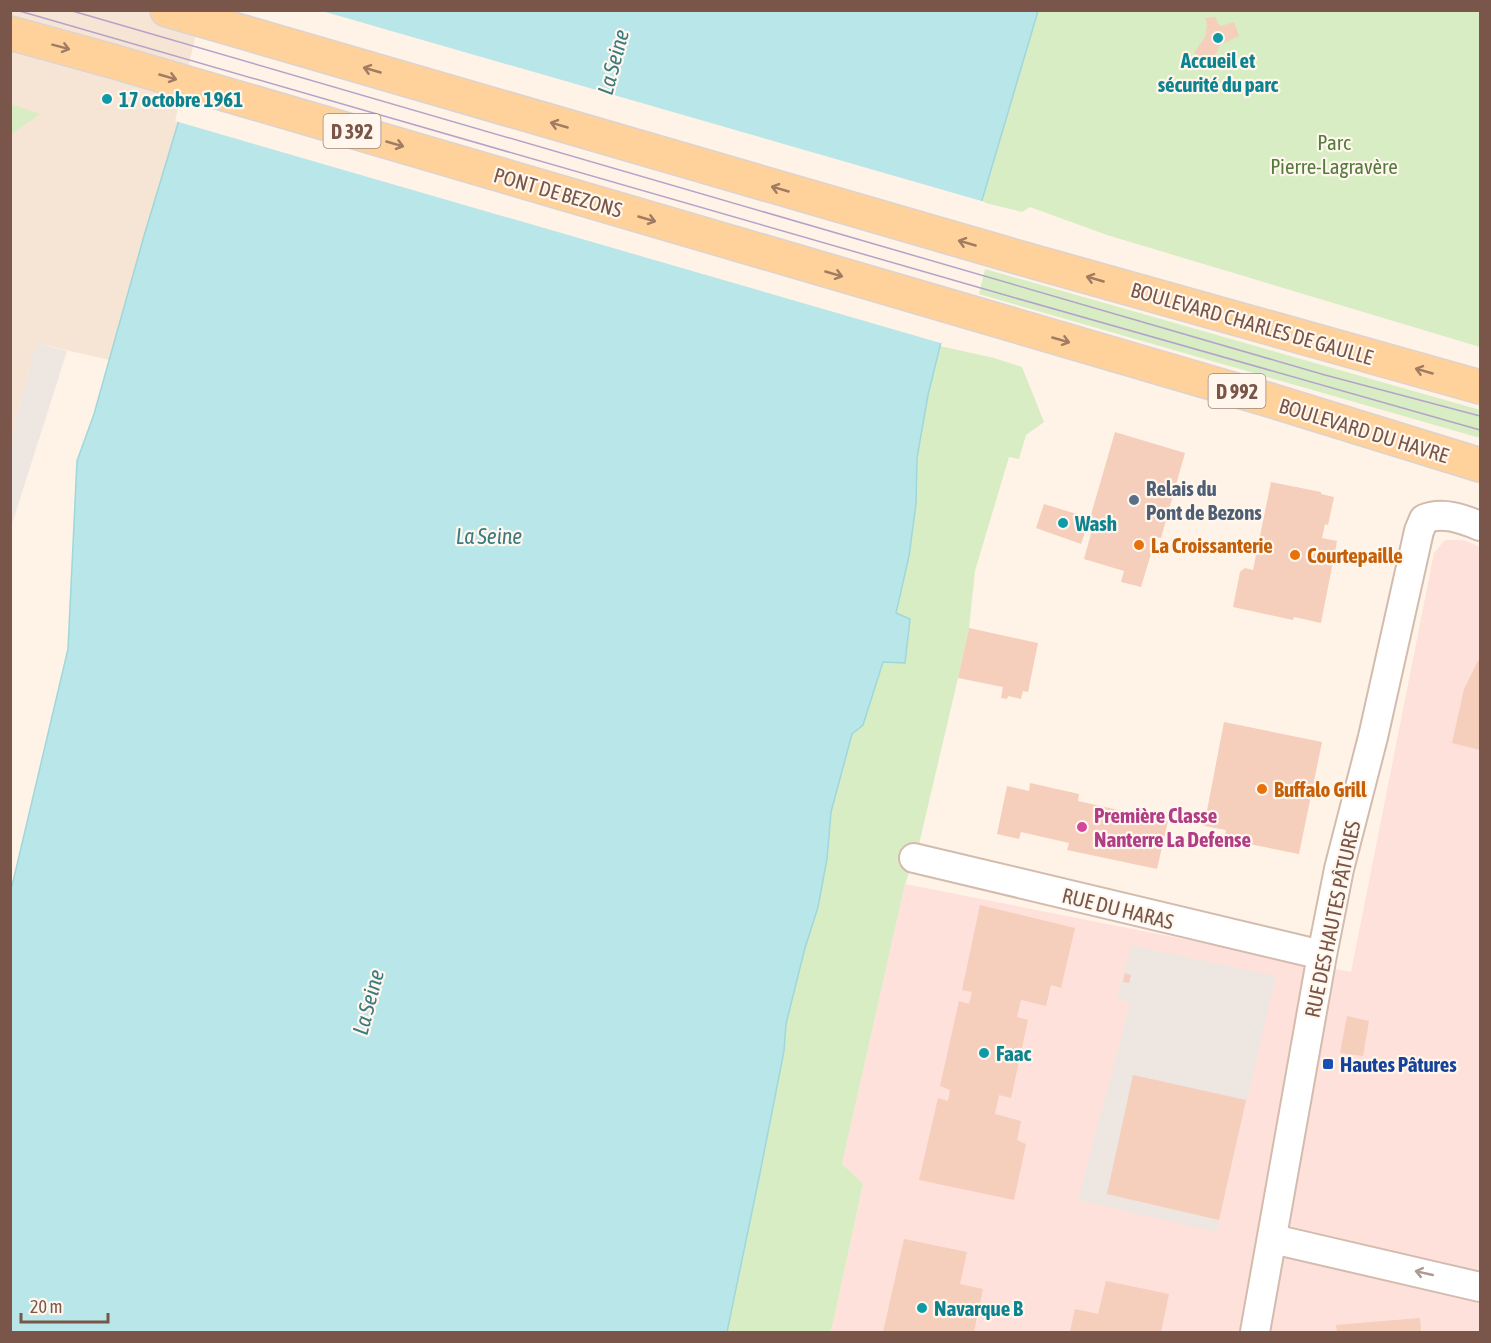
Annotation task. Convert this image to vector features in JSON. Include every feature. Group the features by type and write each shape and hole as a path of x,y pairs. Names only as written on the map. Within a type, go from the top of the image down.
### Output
{"main road":[{"name":"BOULEVARD CHARLES DE GAULLE","path":"167,10 615,142 1480,387"},
{"name":"PONT DE BEZONS","path":"10,33 1004,324"},
{"name":"BOULEVARD DU HAVRE","path":"1004,324 1273,401 1476,465"}],"street":[{"name":"RUE DES HAUTES PÂTURES","path":"1255,1332 1339,869 1373,737 1419,531 1424,519 1434,515 1480,526"},
{"name":"RUE DU HARAS","path":"914,858 1322,956"},
{"path":"1273,1239 1480,1287"}],"shaded area":[{"path":"11,11 205,11 179,120 109,360 36,343 11,439"},
{"path":"36,343 67,351 11,527 11,439"},
{"path":"1445,540 1464,540 1480,547 1480,1332 831,1332 863,1185 842,1164 905,884 1351,972 1434,553"},
{"path":"1131,945 1276,976 1216,1232 1078,1200 1130,1003 1117,999"}],"green space":[{"name":"Parc Pierre-Lagravère","path":"1038,11 1480,11 1480,347 1107,235 1030,207 1022,212 982,202"},
{"path":"11,104 40,114 11,134"},
{"path":"985,269 1480,410 1480,438 979,294"},
{"path":"940,346 1022,367 1044,422 1026,435 1019,459 1009,457 975,571 969,628 958,678 919,844 905,884 842,1164 863,1184 831,1332 727,1332 784,1051 786,1024 818,907 827,859 831,812 852,734 863,725 883,662 905,663 896,613 909,556 916,504 917,458 928,395"}],"water":[{"name":"La Seine","path":"205,11 1038,11 946,322 928,395 917,458 916,504 909,556 896,613 910,619 905,663 883,662 863,725 852,734 831,812 827,859 818,907 786,1024 784,1051 727,1332 11,1332 11,890 68,649 77,461 94,414 179,120"}],"pier":[{"path":"202,10 322,11 985,202 944,344 175,121"}],"building":[{"name":"Accueil et sécurité du parc","path":"1216,17 1221,26 1234,22 1239,36 1220,45 1212,62 1194,53 1205,37 1207,25 1205,18"},
{"name":"Relais du Pont de Bezons","path":"1115,432 1185,453 1161,538 1156,537 1141,587 1121,582 1124,571 1084,559 1095,519 1090,518"},
{"name":"Courtepaille","path":"1271,482 1321,492 1321,494 1334,497 1328,525 1325,524 1322,538 1337,541 1321,623 1294,617 1293,620 1233,607 1240,572 1245,568 1253,570"},
{"name":"Wash","path":"1044,504 1090,518 1081,544 1036,528"},
{"path":"969,628 1038,643 1028,692 1023,691 1021,699 1008,696 1007,699 1001,698 1003,687 958,678"},
{"path":"1480,657 1480,750 1452,743 1464,689"},
{"name":"Buffalo Grill","path":"1224,722 1322,742 1299,854 1224,839 1226,830 1204,826"},
{"name":"Première Classe Nanterre La Defense","path":"1030,783 1079,794 1078,801 1168,821 1157,869 1067,850 1069,843 1021,832 1019,839 997,834 1007,786 1029,791"},
{"name":"Faac","path":"980,905 1075,928 1061,988 1051,985 1046,1006 1021,1000 1017,1017 1028,1020 1011,1098 999,1095 995,1114 1021,1121 1017,1140 1026,1144 1014,1200 919,1180 938,1098 948,1101 950,1090 940,1086 959,1001 969,1004 972,992 962,990"},
{"path":"1125,973 1131,975 1129,983 1123,982"},
{"path":"1347,1016 1369,1021 1363,1056 1340,1053"},
{"path":"1133,1075 1246,1100 1219,1220 1107,1194"},
{"name":"Navarque B","path":"904,1239 967,1252 960,1284 983,1289 974,1332 883,1332"},
{"path":"1106,1281 1169,1294 1161,1332 1070,1332 1075,1309 1098,1314"},
{"path":"1420,1318 1421,1332 1337,1332 1336,1325"}],"tram line":[{"path":"16,10 1480,430"},
{"path":"69,10 1325,375 1480,416"}],"place":[{"name":"Accueil et sécurité du parc","path":"1218,38"},
{"name":"17 octobre 1961","path":"107,99"},
{"name":"Relais du Pont de Bezons","path":"1134,500"},
{"name":"Wash","path":"1063,523"},
{"name":"La Croissanterie","path":"1139,545"},
{"name":"Courtepaille","path":"1295,555"},
{"name":"Buffalo Grill","path":"1262,789"},
{"name":"Première Classe Nanterre La Defense","path":"1082,827"},
{"name":"Faac","path":"984,1053"},
{"name":"Hautes Pâtures","path":"1328,1064"},
{"name":"Navarque B","path":"922,1308"}]}
